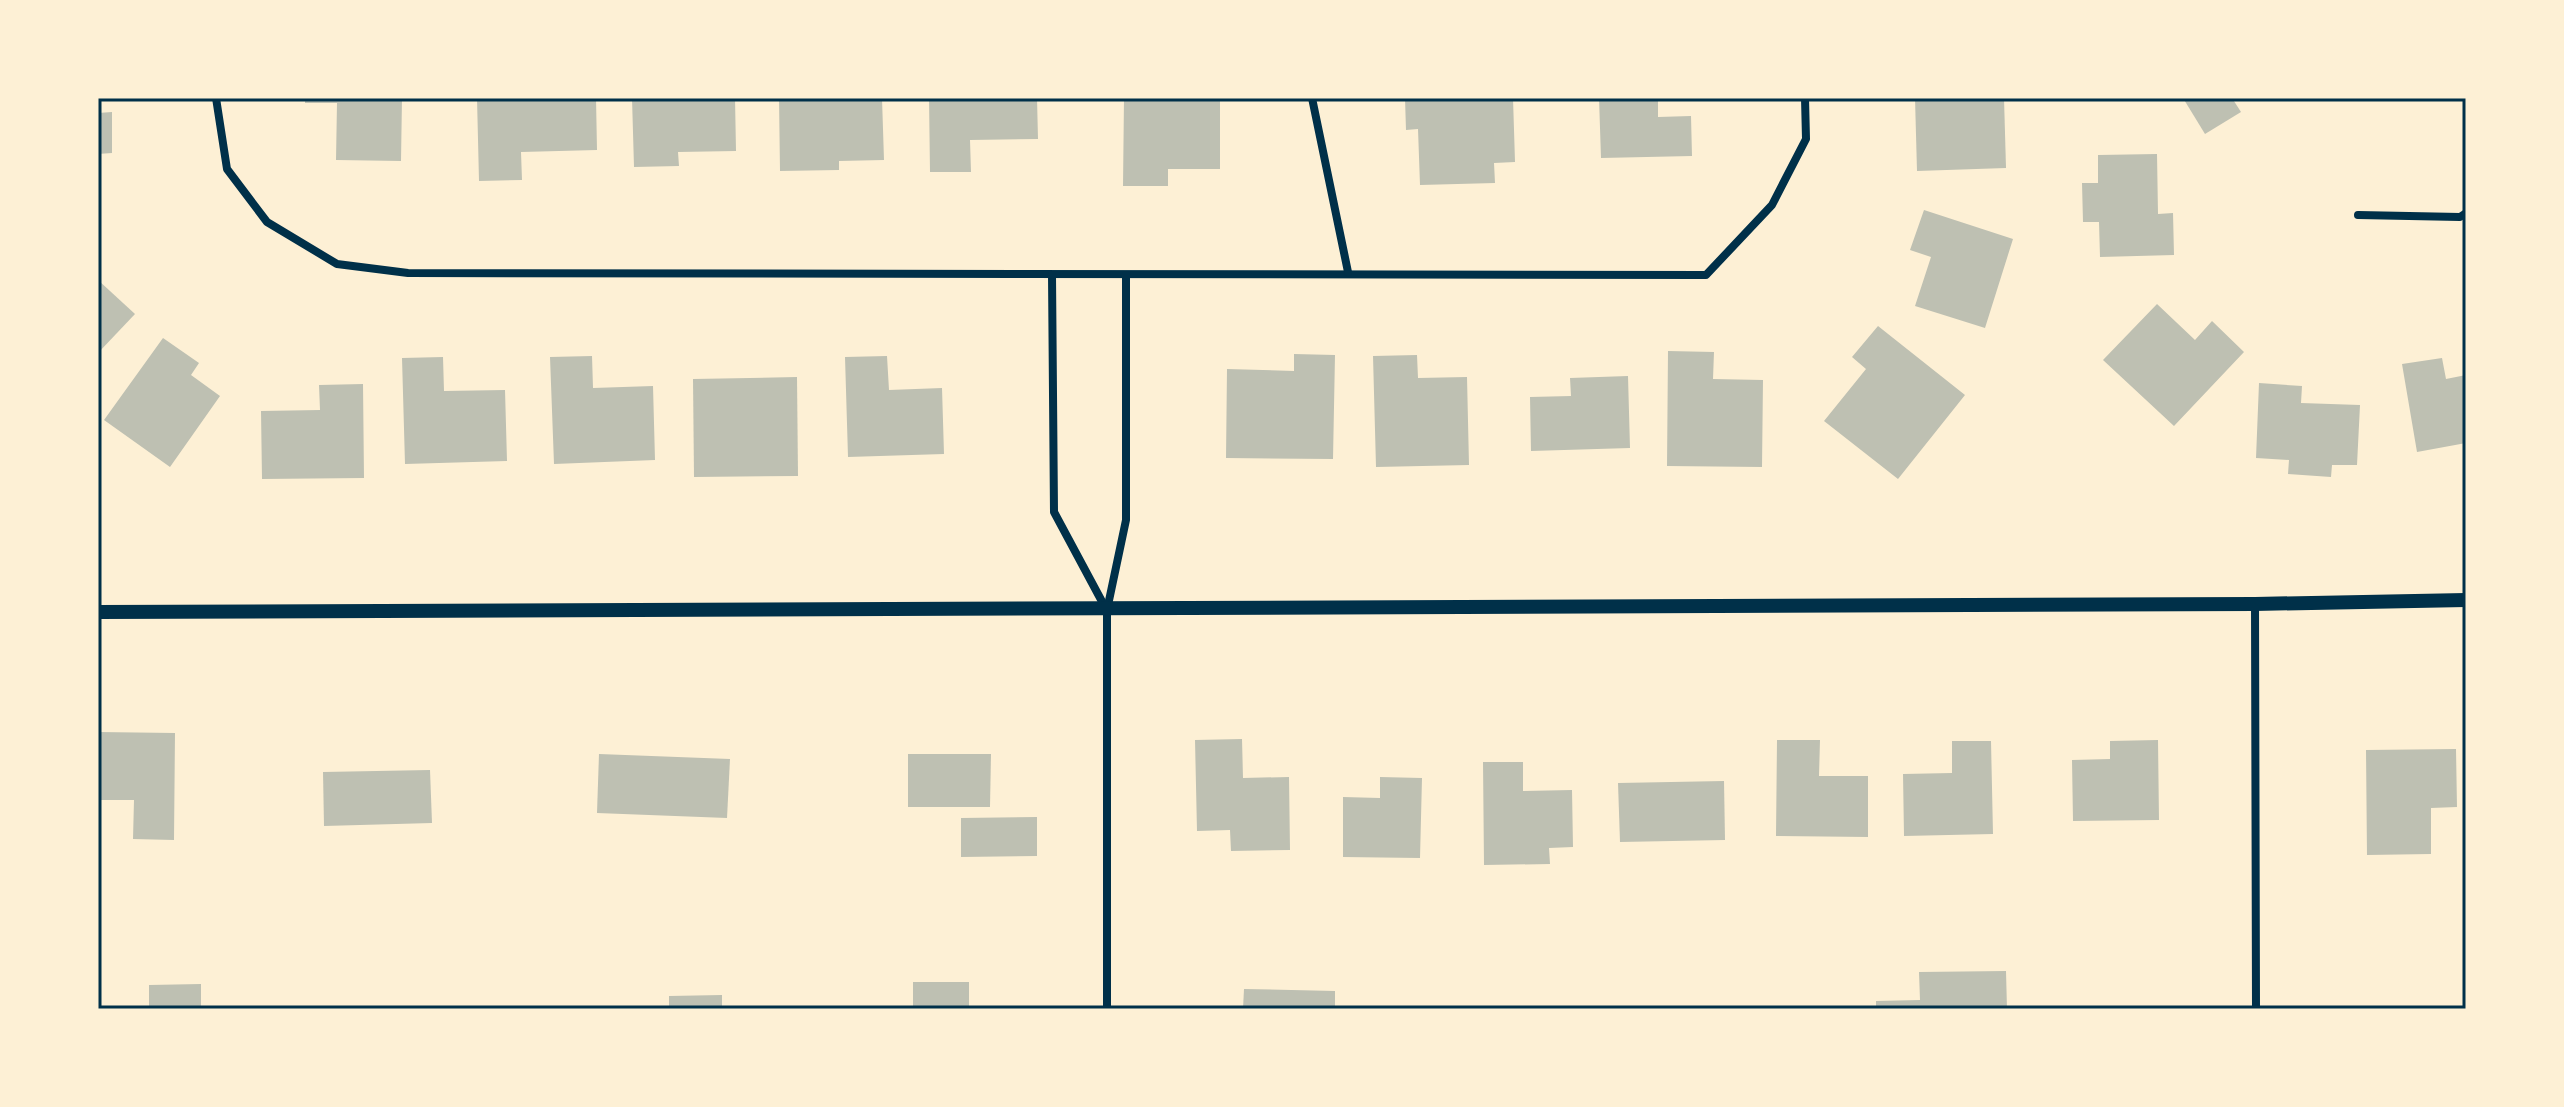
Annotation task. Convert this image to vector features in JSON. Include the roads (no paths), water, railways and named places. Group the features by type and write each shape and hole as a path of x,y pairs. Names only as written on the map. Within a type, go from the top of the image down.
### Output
{"street":[{"path":"216,98 227,169 267,222 337,264 408,273 1052,275 1348,272 1706,275 1772,205 1806,139 1805,98"},
{"path":"1312,98 1348,272"},
{"path":"2358,215 2460,217 2466,213"},
{"path":"1052,275 1054,512 1107,610"},
{"path":"1107,1009 1107,610 1126,520 1126,275"},
{"path":"98,612 1107,610 2255,604 2466,600"},
{"path":"2255,604 2256,1009"}]}
